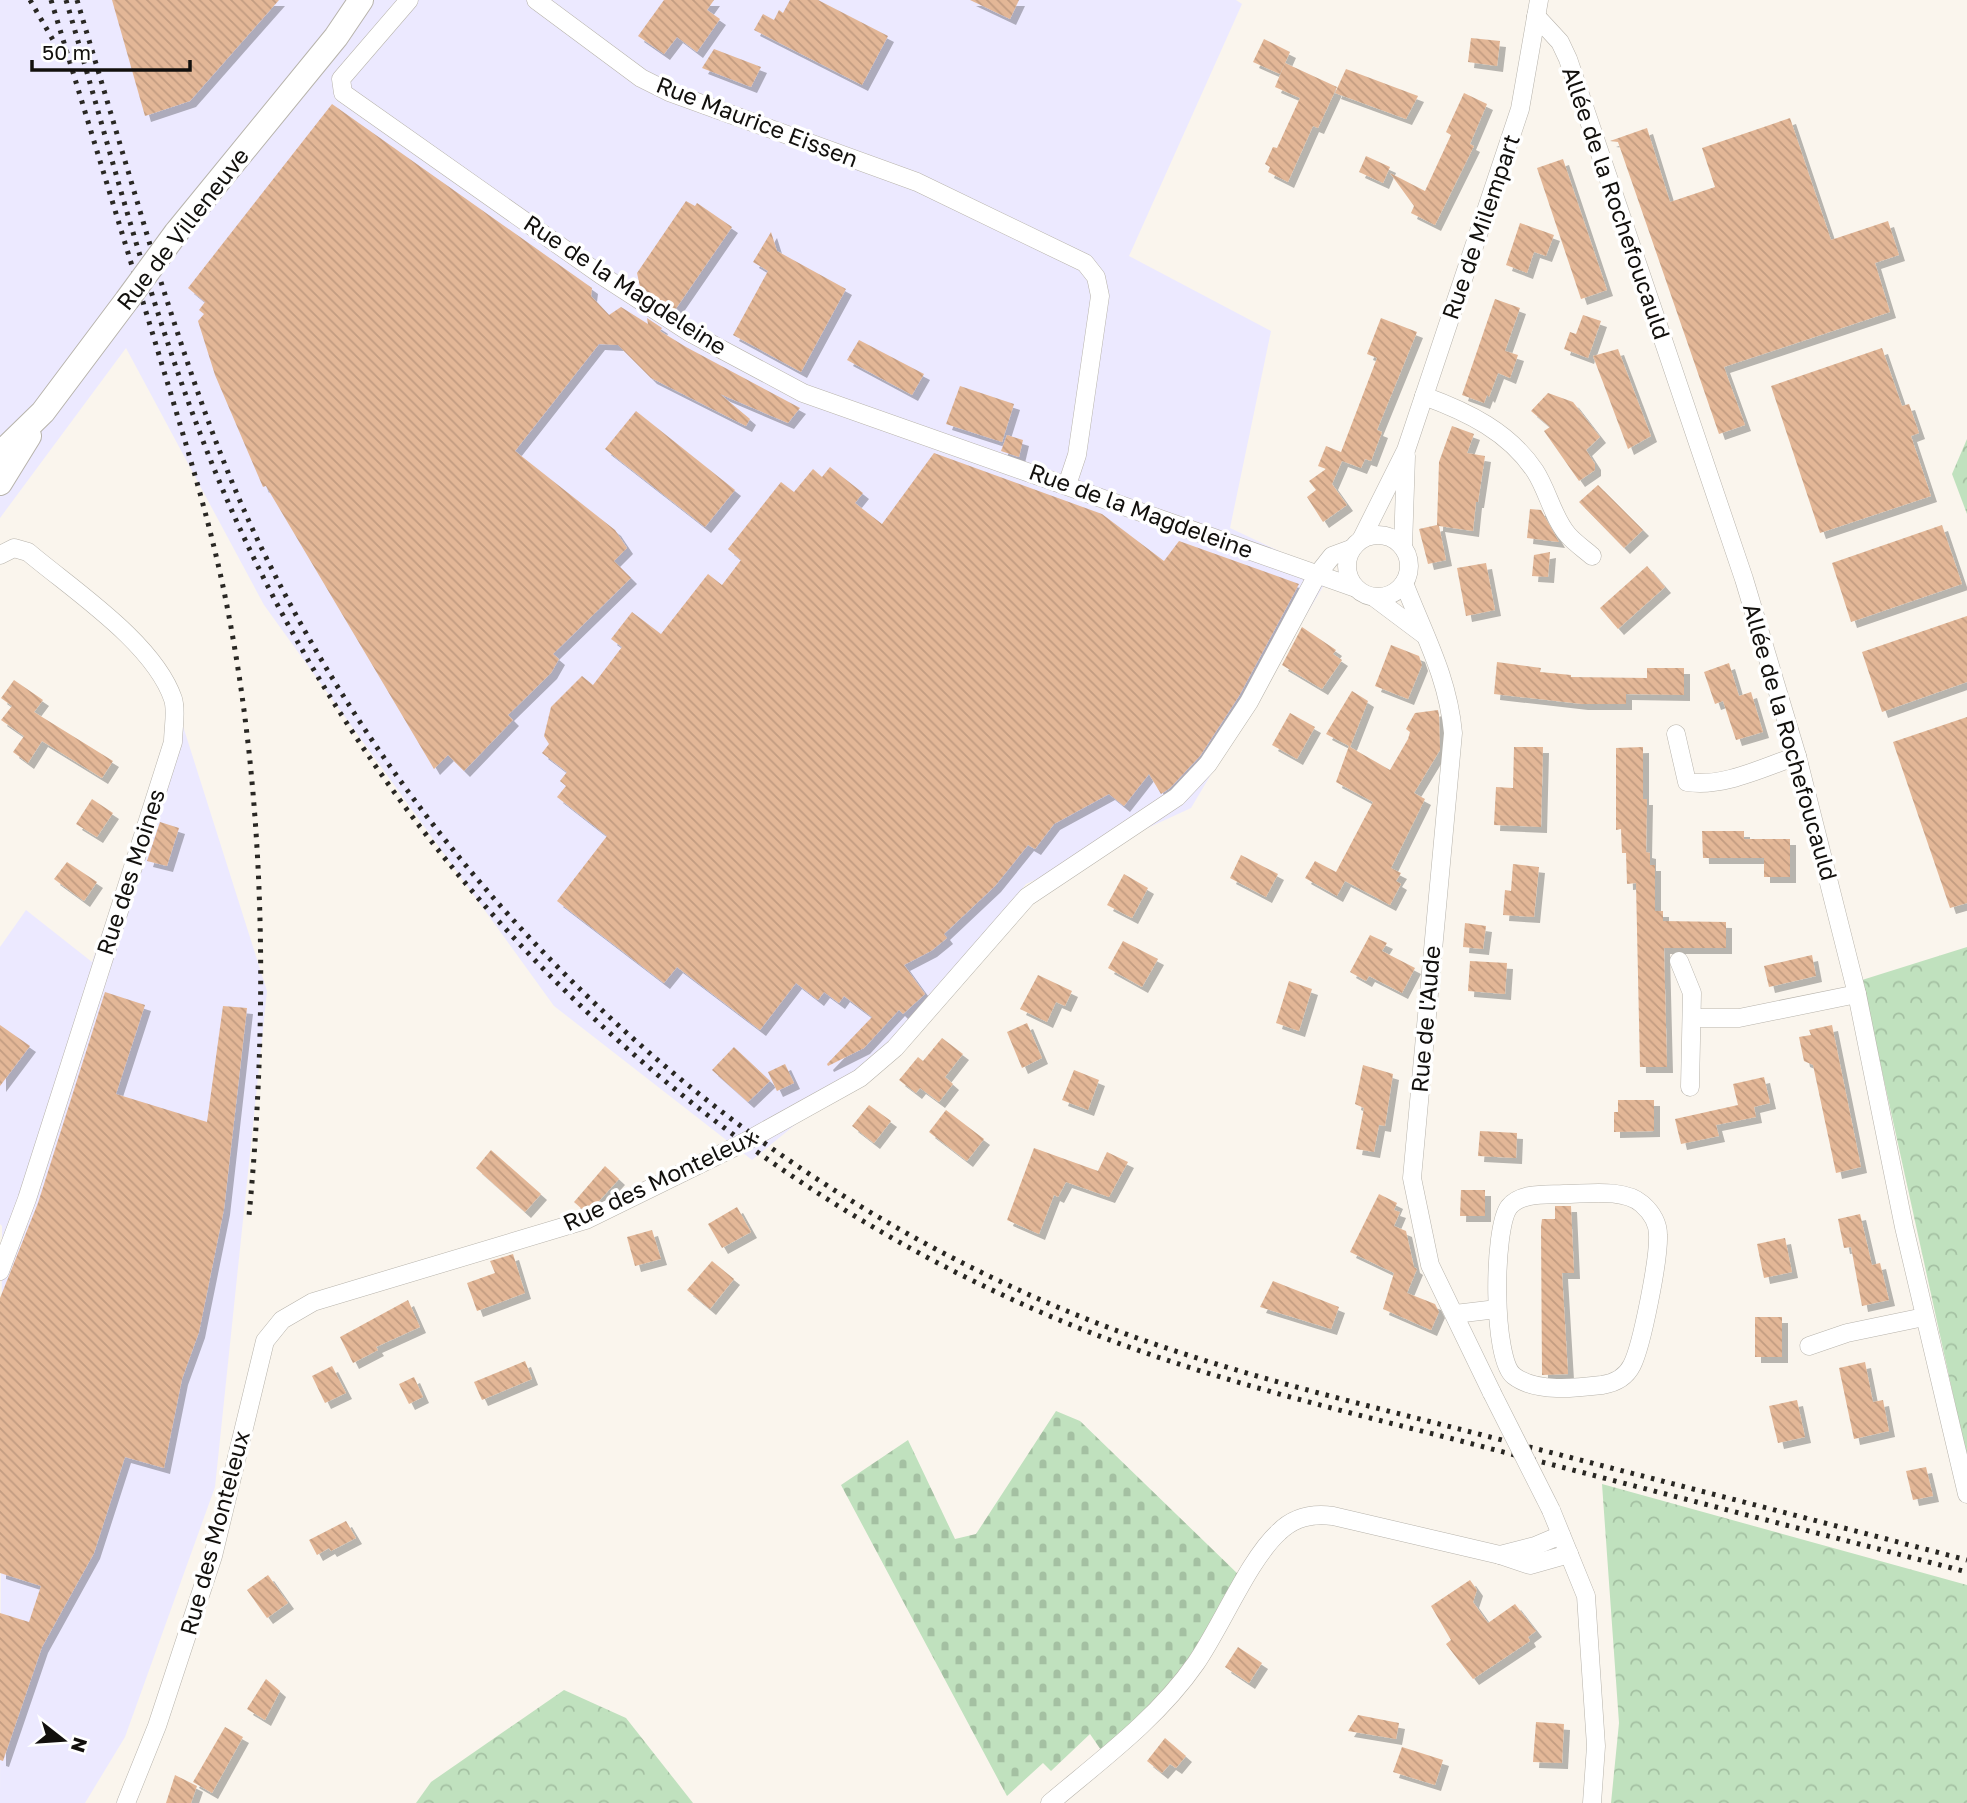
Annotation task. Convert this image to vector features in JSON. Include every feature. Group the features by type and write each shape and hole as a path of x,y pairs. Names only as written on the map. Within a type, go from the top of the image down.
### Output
{"main road":[{"name":"Rue de Villeneuve","path":"0,454 43,412 176,233 337,37 361,0"},
{"path":"337,37 370,0"},
{"path":"0,483 43,412"}],"street":[{"name":"Rue de la Magdeleine","path":"409,0 341,79 343,93 601,275 690,332 831,405 1067,485 1353,587"},
{"name":"Rue Maurice Eissen","path":"536,0 641,78 669,92 917,181 1085,263 1096,277 1100,296 1077,455 1067,485"},
{"name":"Rue de Milempart","path":"1356,544 1406,450 1520,109 1538,8"},
{"name":"Allée de la Rochefoucauld","path":"1538,8 1568,59 1744,579 1797,756 1857,994 1924,1317 1967,1494"},
{"path":"1424,396 1465,412 1496,430 1519,450 1536,473 1566,533 1592,556"},
{"name":"Rue de Milempart","path":"1403,547 1406,450"},
{"path":"1375,598 1397,592 1409,572 1409,559 1403,547 1391,537 1377,534 1356,544 1346,561 1347,575 1353,587 1375,598 1424,636"},
{"name":"Rue des Monteleux","path":"126,1803 157,1726 213,1556 265,1341 282,1320 313,1302 586,1220 743,1143 860,1077 895,1048 1027,898 1177,797 1208,764 1249,702 1317,575 1332,556 1356,544"},
{"name":"Rue des Moines","path":"0,555 14,548 28,552 139,646 163,675 174,702 173,742 27,1199 0,1270"},
{"name":"Rue de l'Aude","path":"1404,583 1424,636 1442,670 1451,702 1453,733 1412,1178 1430,1265 1551,1510 1586,1596 1593,1669 1596,1746 1592,1803"},
{"path":"1675,734 1687,782 1702,784 1732,778 1797,756"},
{"path":"1679,961 1692,993 1690,1087"},
{"path":"1692,1018 1739,1018 1857,994"},
{"path":"1616,1195 1640,1201 1653,1215 1659,1234 1644,1325 1632,1366 1622,1378 1604,1384 1548,1387 1530,1385 1514,1376 1505,1366 1497,1309 1502,1228 1509,1207 1523,1197 1616,1195"},
{"path":"1455,1314 1497,1309"},
{"path":"1809,1346 1847,1334 1924,1317"},
{"path":"1050,1803 1170,1696 1208,1644 1271,1540 1296,1519 1309,1515 1333,1516 1500,1555 1530,1565 1569,1554"},
{"path":"1500,1555 1535,1546 1561,1535"}],"shaded area":[{"path":"0,0 1236,0 1242,4 1129,256 1271,331 1230,528 1330,575 1191,808 1026,884 904,1036 752,1160 554,1006 264,605 126,348 0,518"},
{"path":"183,726 267,991 215,1487 125,1737 85,1803 0,1803 0,947 26,910 92,962 165,754"}],"green space":[{"path":"1967,439 1967,514 1952,474"},
{"path":"1967,947 1967,1458 1862,980"},
{"path":"1056,1411 1080,1421 1240,1576 1163,1699 1101,1750 1090,1734 1051,1771 1043,1763 1007,1796 841,1485 908,1440 955,1539 976,1534"},
{"path":"1602,1484 1967,1585 1967,1803 1611,1803 1619,1723"},
{"path":"564,1690 626,1718 693,1803 416,1803 431,1782"}],"building":[{"path":"112,0 279,0 190,101 145,116"},
{"path":"664,0 714,0 707,10 720,19 697,52 677,37 664,54 638,36"},
{"path":"790,0 818,0 888,36 862,85 754,30 763,14 774,20 779,10 783,13"},
{"path":"970,0 1019,0 1010,19"},
{"path":"1471,38 1500,41 1497,66 1468,62"},
{"path":"1264,39 1290,52 1280,74 1253,62"},
{"path":"714,49 761,67 751,87 702,68"},
{"path":"1285,63 1337,87 1318,128 1313,126 1288,182 1268,172 1270,167 1265,164 1273,147 1277,148 1300,98 1275,87"},
{"path":"1346,69 1418,96 1406,119 1335,93"},
{"path":"1464,93 1487,104 1470,144 1474,146 1435,225 1411,213 1414,206 1390,173 1425,191 1451,135 1446,132"},
{"path":"332,104 592,288 591,296 609,315 621,307 648,324 647,318 662,328 660,331 686,347 800,408 788,423 720,394 750,419 746,426 651,378 618,345 599,344 515,451 615,530 627,548 614,561 631,578 553,654 559,659 551,673 508,715 513,720 464,771 448,755 434,769 266,486 263,487 215,375 198,321 204,314 199,310 205,302 188,288"},
{"path":"1790,118 1831,240 1888,221 1899,255 1875,263 1890,312 1724,367 1745,425 1719,434 1618,142 1610,141 1647,128 1670,202 1715,187 1702,148"},
{"path":"1366,156 1390,167 1383,183 1359,172"},
{"path":"1563,159 1607,290 1581,299 1537,168"},
{"path":"686,201 695,206 697,203 732,227 675,310 640,287 637,273"},
{"path":"1520,223 1554,235 1546,256 1534,252 1527,273 1506,265"},
{"path":"771,232 777,251 846,289 801,372 733,335 768,271 753,262"},
{"path":"1495,299 1520,308 1505,351 1518,355 1510,378 1498,373 1484,403 1462,395"},
{"path":"1583,315 1601,321 1588,358 1564,349 1570,332 1576,334"},
{"path":"1381,318 1417,332 1377,430 1382,432 1371,461 1365,459 1361,468 1342,461 1332,484 1347,505 1323,522 1307,497 1316,490 1309,481 1326,469 1318,466 1326,446 1341,452 1377,358 1367,354"},
{"path":"859,340 924,374 912,395 847,360"},
{"path":"1882,348 1902,406 1909,404 1919,433 1911,436 1931,496 1820,533 1771,386"},
{"path":"1618,349 1651,436 1628,449 1593,356"},
{"path":"960,386 1014,404 1002,442 946,424"},
{"path":"1548,393 1573,402 1600,437 1586,450 1595,464 1595,470 1579,481 1544,431 1550,427 1531,411"},
{"path":"636,411 735,490 705,527 605,449"},
{"path":"1452,426 1474,434 1467,453 1485,456 1473,531 1439,526 1446,560 1428,564 1419,529 1437,525 1439,462"},
{"path":"1007,435 1023,440 1019,457 1001,451"},
{"path":"934,453 1102,514 1164,561 1179,541 1299,584 1239,696 1200,756 1170,788 1161,794 1149,774 1124,806 1109,794 1054,824 1035,849 1028,845 995,886 944,934 947,938 931,951 904,965 925,994 903,1014 899,1010 864,1048 828,1066 872,1017 844,996 839,1003 824,992 818,1000 796,983 760,1030 677,967 664,983 557,901 607,836 557,797 566,786 560,781 567,772 542,753 549,744 544,736 551,707 582,676 593,685 622,647 611,639 632,612 661,634 708,574 722,585 741,560 728,549 781,482 794,492 813,469 822,477 830,467 863,493 855,503 882,524"},
{"path":"1598,485 1643,530 1624,548 1579,502"},
{"path":"1530,509 1541,510 1559,542 1527,538"},
{"path":"1942,525 1962,584 1851,622 1832,563"},
{"path":"1550,552 1548,577 1532,576 1534,555"},
{"path":"1486,563 1495,610 1466,616 1457,568"},
{"path":"1647,566 1665,587 1618,629 1600,608"},
{"path":"1967,616 1967,682 1882,712 1862,652"},
{"path":"1302,627 1336,650 1333,654 1342,660 1322,689 1282,665"},
{"path":"1391,645 1419,656 1422,665 1408,699 1375,686"},
{"path":"1497,662 1541,668 1540,672 1571,677 1647,678 1647,668 1684,668 1684,695 1626,694 1626,704 1582,704 1494,694"},
{"path":"1729,663 1739,696 1751,692 1763,732 1736,740 1723,701 1715,704 1704,672"},
{"path":"14,680 43,700 34,712 113,761 102,778 42,741 28,763 13,752 24,736 1,720 12,706 1,698"},
{"path":"1352,691 1368,701 1350,747 1390,770 1408,739 1410,732 1406,729 1415,713 1438,710 1439,715 1440,750 1414,793 1425,799 1391,868 1401,873 1396,881 1401,884 1390,905 1345,881 1337,896 1305,878 1315,861 1336,872 1373,802 1336,782 1349,746 1326,734"},
{"path":"1290,713 1315,727 1297,759 1272,745"},
{"path":"1967,717 1967,903 1950,908 1893,742"},
{"path":"1514,747 1543,747 1541,827 1494,825 1496,787 1513,788"},
{"path":"1643,747 1643,799 1647,799 1646,852 1650,853 1650,865 1655,865 1655,911 1663,911 1663,921 1726,922 1726,948 1664,948 1667,1067 1640,1067 1636,883 1627,884 1626,853 1622,853 1621,829 1616,830 1616,748"},
{"path":"92,799 113,813 97,837 76,824"},
{"path":"160,822 179,828 167,866 147,861"},
{"path":"1702,831 1744,831 1744,839 1790,839 1790,877 1764,877 1764,858 1703,858"},
{"path":"1241,855 1278,874 1266,897 1230,878"},
{"path":"67,862 97,882 84,901 54,879"},
{"path":"1513,864 1539,867 1534,917 1503,915 1505,890 1511,891"},
{"path":"1124,874 1148,888 1132,918 1107,905"},
{"path":"1465,923 1486,926 1483,949 1463,947"},
{"path":"1370,935 1387,943 1382,951 1415,968 1402,993 1369,976 1366,981 1350,972"},
{"path":"1123,941 1158,959 1142,987 1108,968"},
{"path":"1812,955 1816,976 1769,987 1764,966"},
{"path":"1470,961 1507,963 1505,994 1468,991"},
{"path":"1038,975 1072,991 1065,1006 1056,1002 1047,1022 1020,1009"},
{"path":"1289,981 1312,989 1299,1031 1276,1023"},
{"path":"105,992 145,1005 116,1094 207,1122 223,1006 247,1008 224,1209 199,1332 182,1379 164,1468 125,1457 94,1553 42,1647 3,1761 0,1760 0,1613 29,1622 41,1586 0,1573 0,1298 38,1203"},
{"path":"1027,1023 1042,1058 1022,1068 1007,1032"},
{"path":"0,1025 30,1046 0,1086"},
{"path":"1832,1025 1861,1167 1836,1173 1813,1065 1804,1061 1799,1037 1811,1035 1809,1030"},
{"path":"942,1038 963,1054 945,1077 953,1084 939,1102 920,1088 916,1093 899,1080 918,1057 923,1061"},
{"path":"734,1047 770,1081 748,1102 712,1070"},
{"path":"785,1064 794,1083 777,1091 768,1072"},
{"path":"1363,1065 1393,1074 1385,1126 1379,1125 1374,1152 1356,1149 1364,1108 1355,1104"},
{"path":"1074,1070 1099,1080 1088,1110 1062,1100"},
{"path":"1764,1077 1770,1103 1754,1107 1756,1117 1716,1125 1719,1136 1681,1144 1675,1119 1738,1105 1733,1084"},
{"path":"1618,1100 1654,1100 1654,1131 1614,1132 1614,1112 1618,1112"},
{"path":"869,1105 891,1121 874,1143 852,1126"},
{"path":"946,1110 984,1139 967,1161 929,1132"},
{"path":"1480,1131 1517,1133 1516,1158 1478,1156"},
{"path":"1034,1148 1098,1171 1107,1152 1128,1162 1109,1197 1066,1182 1058,1197 1054,1195 1039,1234 1007,1220"},
{"path":"491,1150 541,1194 525,1212 476,1168"},
{"path":"605,1166 619,1179 599,1201 582,1209 574,1202"},
{"path":"1461,1190 1485,1190 1485,1216 1460,1216"},
{"path":"1379,1194 1397,1203 1394,1210 1400,1212 1394,1226 1406,1231 1414,1267 1417,1269 1407,1293 1435,1304 1439,1312 1431,1330 1383,1309 1394,1273 1350,1252"},
{"path":"1555,1206 1571,1206 1574,1273 1562,1273 1568,1374 1542,1375 1541,1227 1542,1219 1555,1219"},
{"path":"737,1207 751,1232 722,1248 708,1224"},
{"path":"1860,1214 1872,1265 1880,1263 1889,1300 1862,1306 1851,1247 1844,1248 1838,1219"},
{"path":"652,1230 661,1259 635,1266 627,1237"},
{"path":"1785,1238 1792,1272 1764,1278 1757,1244"},
{"path":"513,1254 525,1293 477,1311 467,1283 495,1273 490,1261"},
{"path":"712,1261 734,1279 710,1309 687,1290"},
{"path":"1273,1281 1339,1307 1331,1329 1260,1307"},
{"path":"408,1300 420,1327 376,1347 378,1350 353,1363 340,1337"},
{"path":"1755,1317 1782,1317 1782,1357 1755,1357"},
{"path":"525,1361 532,1379 482,1400 474,1382"},
{"path":"1865,1362 1873,1402 1883,1400 1889,1431 1854,1439 1839,1368"},
{"path":"332,1366 346,1393 325,1403 312,1376"},
{"path":"414,1377 423,1397 409,1404 399,1384"},
{"path":"1797,1400 1805,1437 1778,1443 1769,1406"},
{"path":"1926,1467 1933,1496 1913,1500 1906,1471"},
{"path":"346,1521 356,1538 317,1555 309,1540"},
{"path":"268,1575 288,1603 267,1618 247,1590"},
{"path":"1470,1580 1477,1590 1473,1602 1488,1623 1515,1604 1536,1631 1528,1637 1530,1641 1473,1679 1446,1644 1451,1640 1431,1606"},
{"path":"1238,1647 1262,1663 1249,1683 1225,1667"},
{"path":"266,1679 280,1691 265,1720 247,1709"},
{"path":"1358,1715 1399,1723 1396,1739 1348,1731"},
{"path":"1536,1722 1564,1724 1562,1763 1533,1762"},
{"path":"225,1727 243,1737 212,1793 193,1782"},
{"path":"1165,1738 1186,1756 1176,1768 1170,1764 1162,1773 1147,1761"},
{"path":"1402,1747 1443,1760 1435,1785 1393,1772"},
{"path":"175,1775 197,1786 191,1803 166,1803"}],"railway":[{"path":"30,0 60,52"},
{"path":"51,0 203,504 220,572 240,681 250,757 260,911 259,1064 249,1216"},
{"path":"66,0 146,277 193,413 248,546 316,673 395,793 485,906 584,1009 693,1104 810,1188 933,1261 1064,1322 1112,1341 1211,1374 1310,1402 1967,1572"},
{"path":"77,0 151,248"},
{"path":"161,282 219,450 261,547 329,672 407,791 496,901 594,1003 701,1096 816,1178 938,1250 1067,1311 1164,1347 1313,1391 1967,1560"}]}
